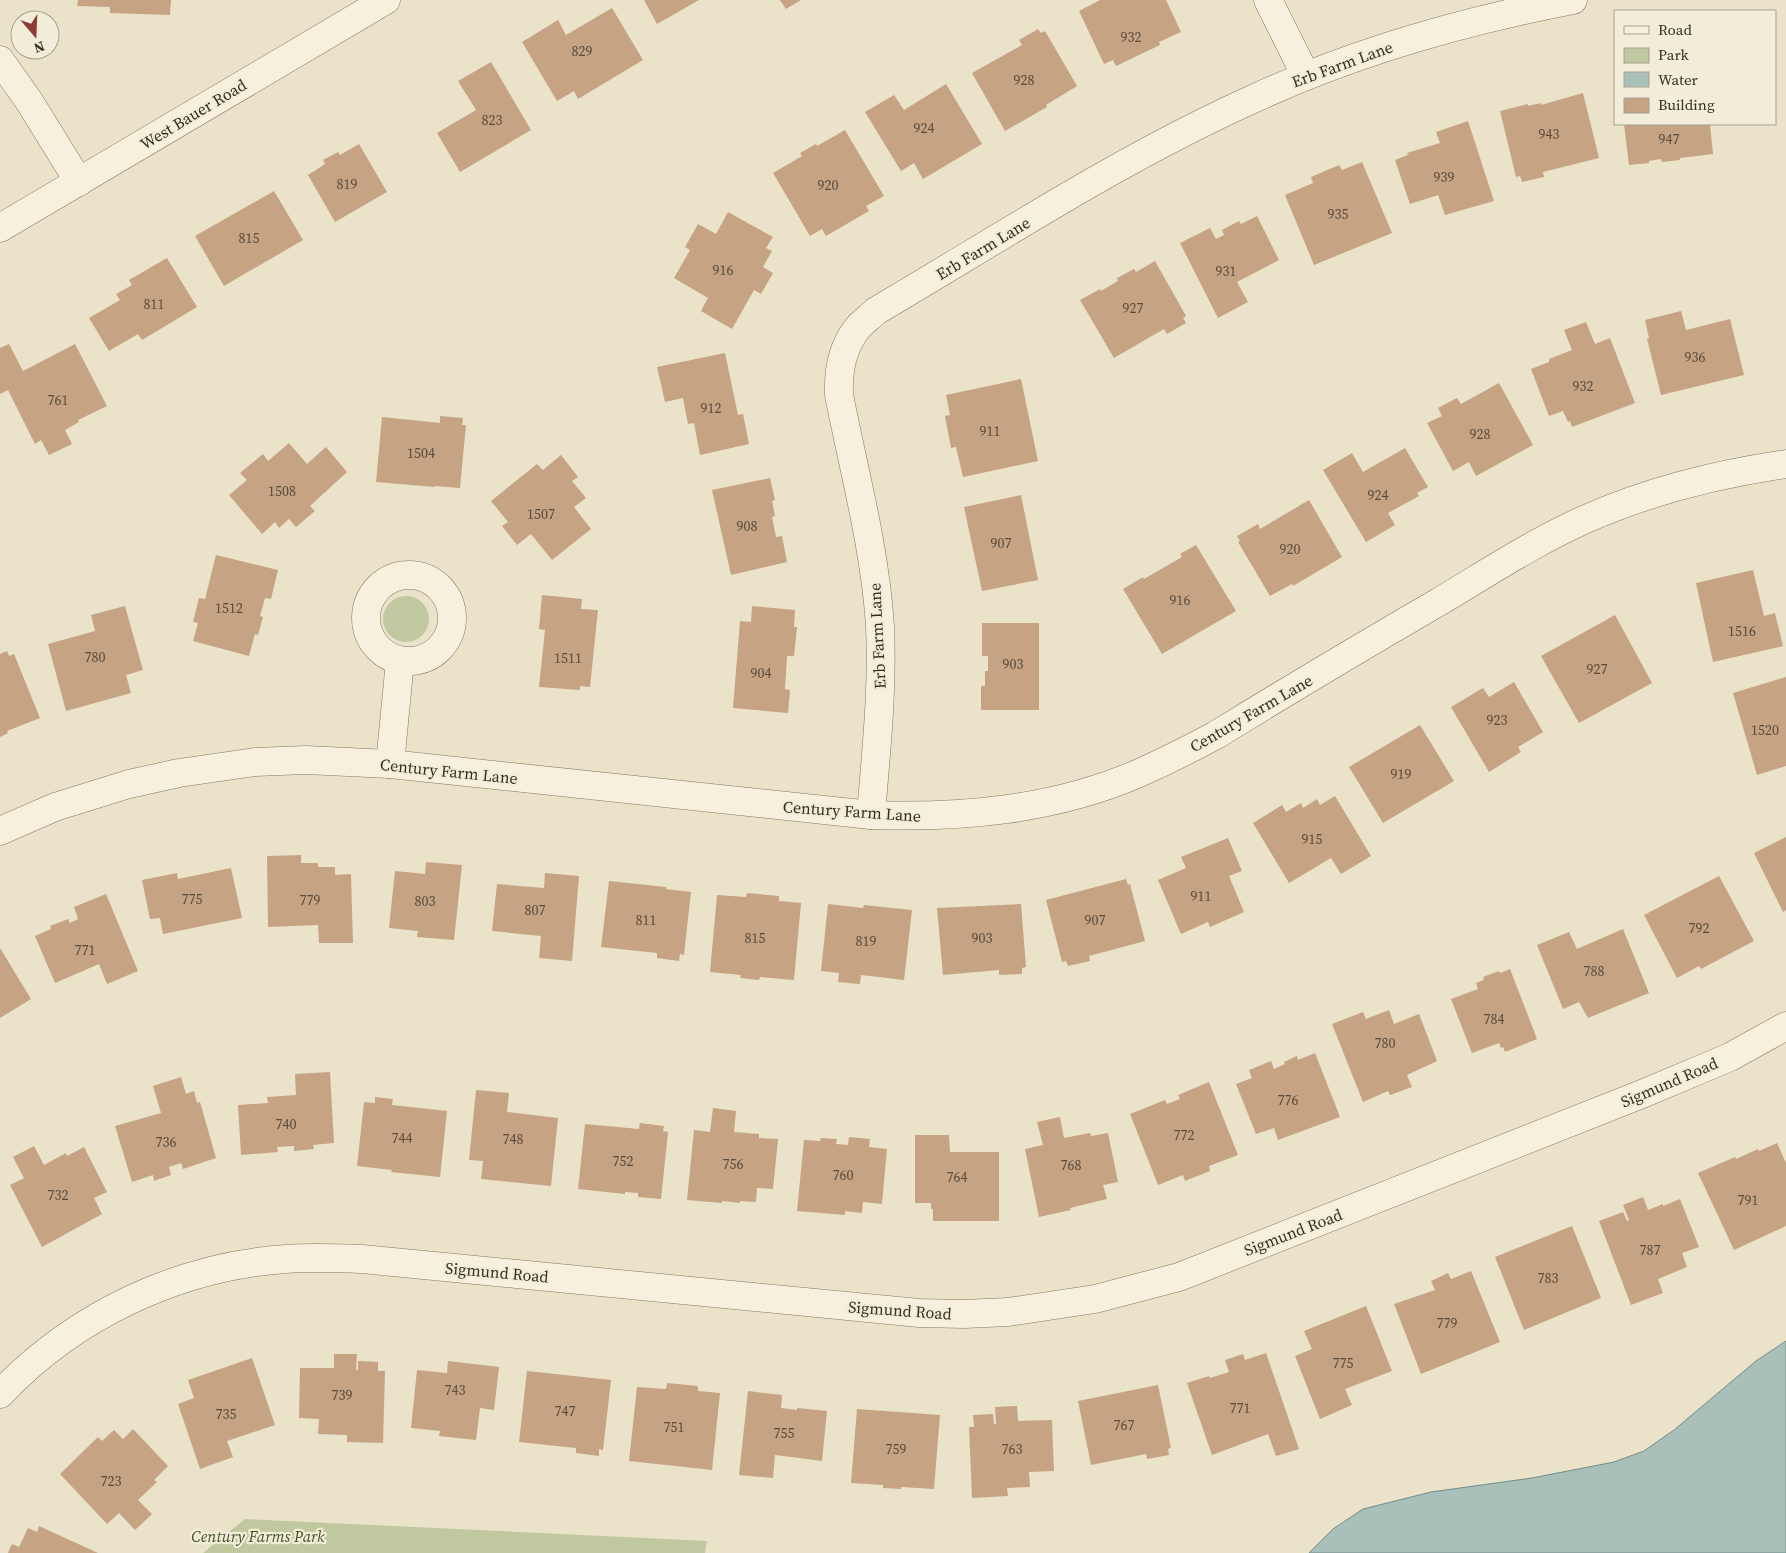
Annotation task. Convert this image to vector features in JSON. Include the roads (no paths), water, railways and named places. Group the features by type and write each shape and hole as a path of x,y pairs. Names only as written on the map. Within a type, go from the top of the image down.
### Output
{"street":[{"name":"West Bauer Road","path":"0,228 386,0"},
{"path":"1268,0 1306,76"},
{"name":"Erb Farm Lane","path":"872,815 881,689 880,626 872,558 838,395 838,374 843,354 856,330 876,311 1148,150 1252,99 1306,76 1411,40 1518,11 1573,0"},
{"path":"0,60 29,101 79,182"},
{"name":"Century Farm Lane","path":"0,831 55,807 129,784 179,773 255,762 306,760 390,764 872,815 916,817 961,815 1006,810 1050,801 1093,790 1176,756 1520,553 1585,519 1642,497 1701,480 1754,468 1786,464"},
{"path":"390,764 400,661"},
{"name":"Sigmund Road","path":"0,1394 38,1359 76,1330 109,1310 180,1280 247,1264 285,1258 362,1260 919,1313 964,1314 1008,1312 1094,1299 1179,1276 1624,1102 1730,1057 1786,1026"}],"water":[{"path":"1786,1341 1786,1553 1309,1553 1333,1529 1363,1509 1431,1492 1532,1478 1614,1462 1644,1451 1674,1430 1756,1361"}],"park label":[{"name":"Century Farms Park","path":"258,1536"}]}
